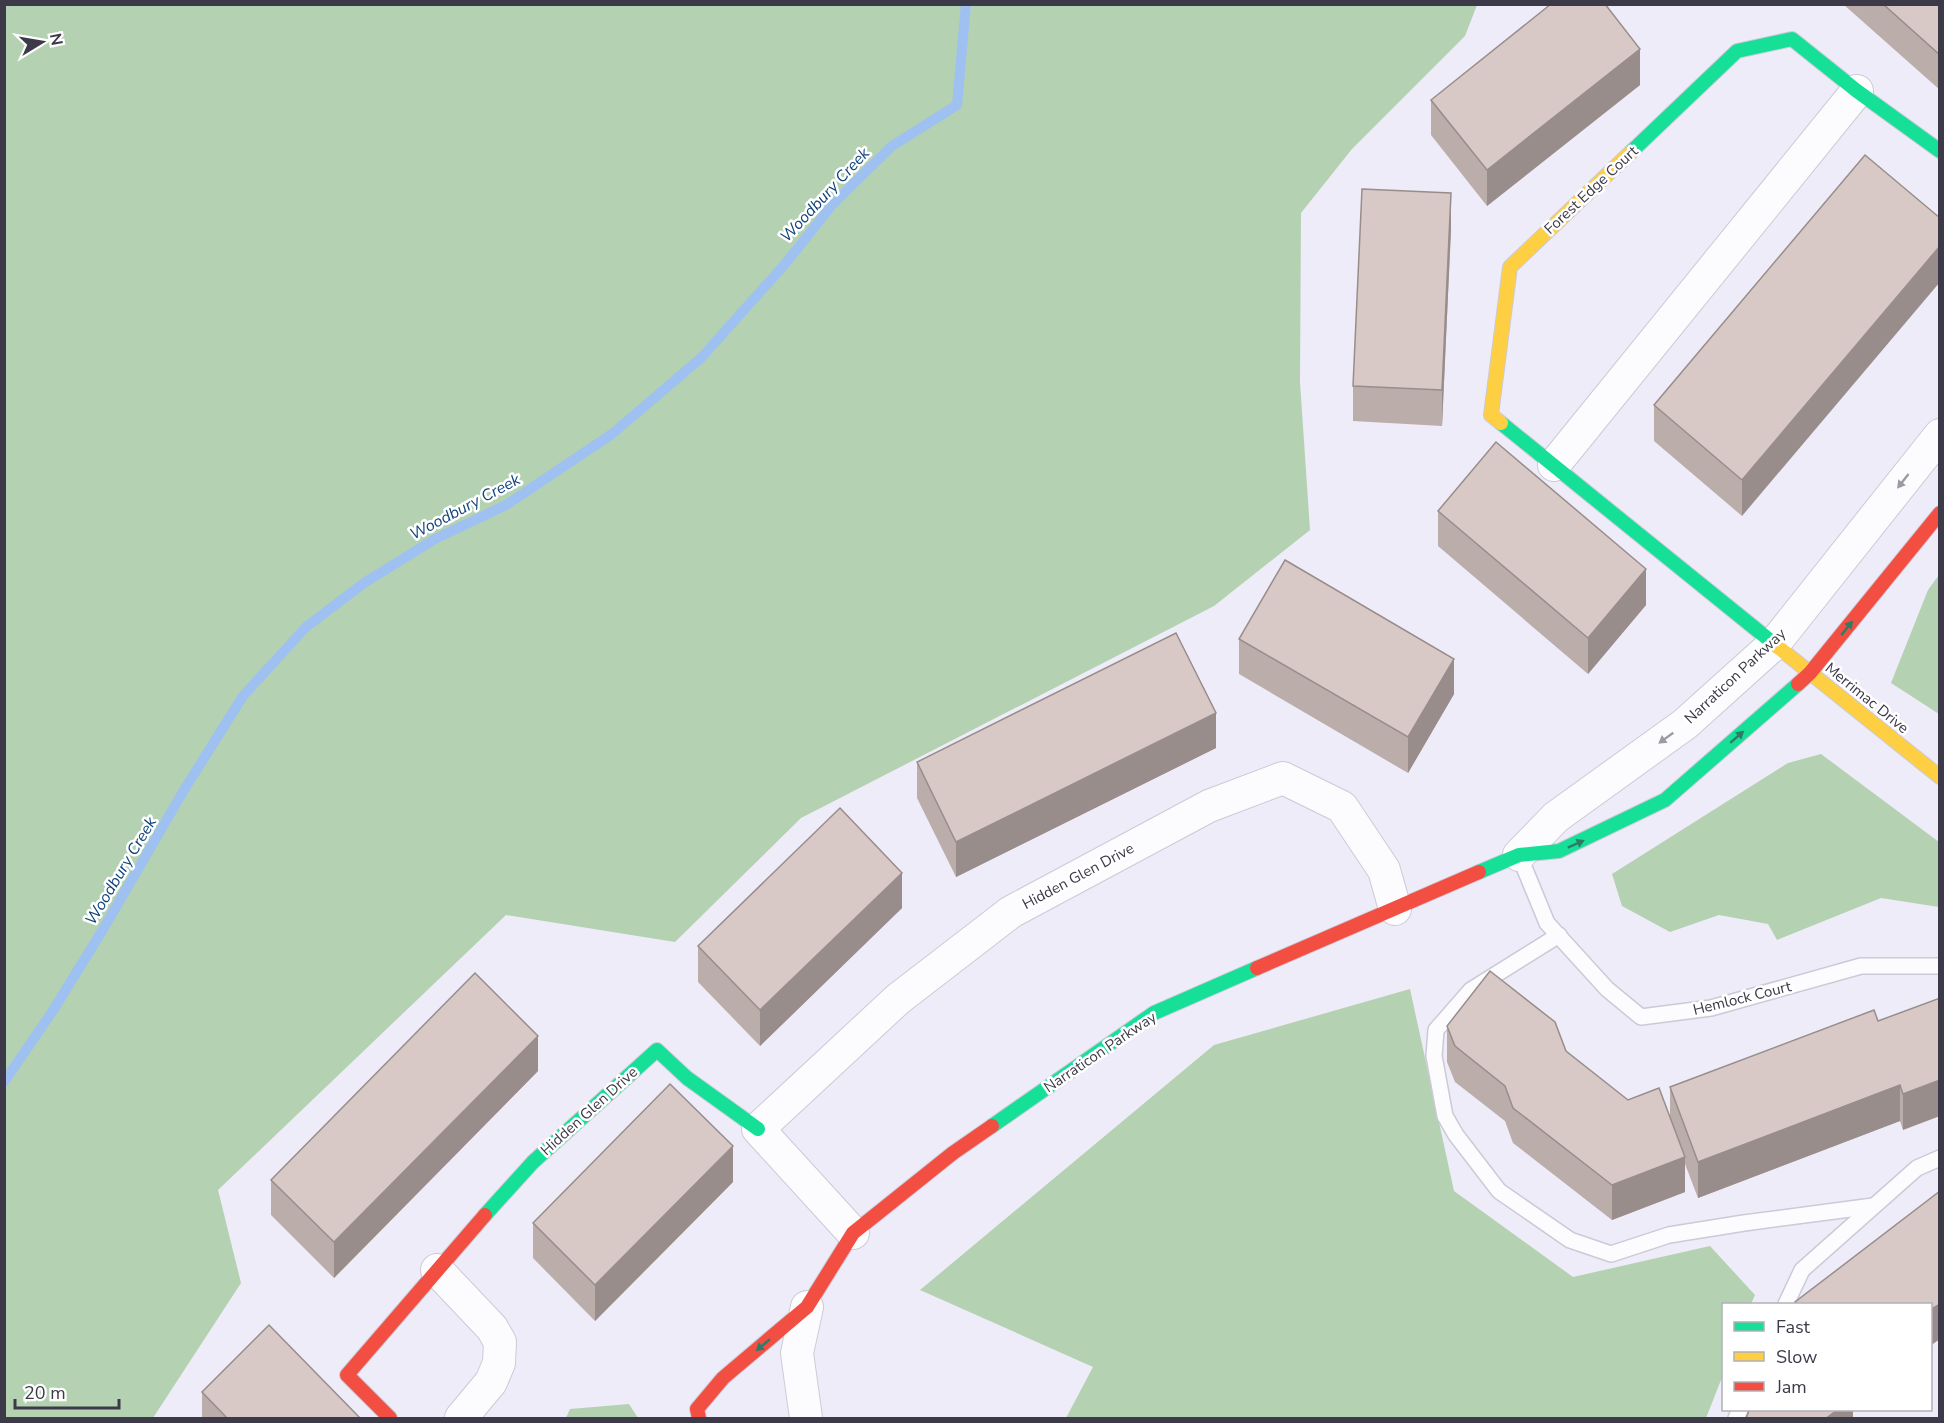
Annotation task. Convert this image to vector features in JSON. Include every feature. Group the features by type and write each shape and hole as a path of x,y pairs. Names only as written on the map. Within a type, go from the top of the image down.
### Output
{"street":[{"name":"Forest Edge Court","path":"1774,644 1491,415 1510,267 1737,51 1792,39 1857,91 1940,151"},
{"path":"1554,465 1857,91"},
{"name":"Narraticon Parkway","path":"1519,855 1556,817 1685,724 1774,644 1940,435"},
{"name":"Narraticon Parkway","path":"699,1419 697,1409 723,1378 807,1307 853,1233 953,1153 1154,1013 1519,855 1559,851 1665,800 1810,674 1940,513"},
{"name":"Merrimac Drive","path":"1774,644 1940,777"},
{"name":"Hidden Glen Drive","path":"758,1129 898,999 1011,912 1209,806 1284,778 1342,807 1384,870 1395,909"},
{"name":"Hidden Glen Drive","path":"390,1419 347,1375 436,1270 533,1162 657,1050 687,1078 758,1129 853,1233"},
{"path":"436,1270 492,1328 500,1342 499,1363 491,1382 461,1419"},
{"path":"806,1419 797,1353 807,1307"}],"lane":[{"name":"Hemlock Court","path":"1519,855 1547,923 1607,989 1641,1017 1711,1008 1861,966 1940,966"},
{"path":"1559,935 1471,990 1436,1030 1434,1056 1445,1116 1456,1135 1499,1191 1570,1240 1611,1254 1669,1235 1874,1206"},
{"path":"1787,1303 1803,1270 1917,1168 1940,1158"}],"green space":[{"path":"5,4 1477,5 1465,36 1352,149 1301,213 1300,382 1310,530 1214,606 801,818 675,942 506,915 218,1190 241,1283 153,1418 5,1418"},
{"path":"1939,575 1939,714 1891,683 1928,590"},
{"path":"1821,754 1939,842 1939,907 1881,898 1777,940 1768,924 1719,915 1670,932 1622,906 1612,874 1788,763"},
{"path":"1410,989 1454,1191 1573,1277 1710,1246 1755,1295 1751,1303 1722,1303 1722,1378 1706,1418 1066,1418 1093,1367 920,1290 1214,1045"},
{"path":"629,1404 638,1418 566,1418 570,1409"}],"building":[{"path":"1551,4 1605,4 1640,49 1487,170 1431,100"},
{"path":"1883,4 1940,4 1940,55"},
{"path":"1865,155 1940,218 1940,246 1742,480 1654,405"},
{"path":"1362,189 1451,193 1442,390 1353,386"},
{"path":"1496,442 1646,569 1588,638 1438,511"},
{"path":"1285,560 1454,659 1408,737 1239,639"},
{"path":"1176,633 1216,713 956,842 917,762"},
{"path":"840,808 902,873 760,1010 698,946"},
{"path":"1490,971 1555,1022 1566,1051 1628,1100 1659,1088 1685,1157 1612,1185 1513,1108 1505,1086 1455,1046 1447,1026"},
{"path":"475,973 538,1036 334,1242 271,1180"},
{"path":"1940,998 1940,1080 1903,1094 1900,1085 1698,1162 1670,1087 1874,1010 1878,1021"},
{"path":"670,1084 733,1146 595,1285 533,1223"},
{"path":"1940,1191 1940,1304 1932,1309 1932,1303 1795,1302"},
{"path":"269,1325 361,1419 228,1419 202,1392"},
{"path":"1749,1411 1836,1411 1825,1419 1746,1419"}],"waterway":[{"name":"Woodbury Creek","path":"4,1082 52,1012 184,790 243,696 306,627 364,583 435,539 506,505 612,434 701,358 785,264 833,204 892,146 957,105 966,4"}],"traffic: fast":[{"path":"1631,152 1737,51 1792,39 1857,91 1940,151"},
{"path":"1501,423 1778,647"},
{"path":"1479,872 1519,855 1559,851 1665,800 1798,684"},
{"path":"992,1126 1154,1013 1257,968"},
{"path":"485,1215 533,1162 657,1050 687,1078 758,1129"}],"traffic: slow":[{"path":"1501,423 1491,415 1510,267 1631,152"},
{"path":"1778,647 1940,777"}],"traffic: jam":[{"path":"1798,684 1810,673 1940,513"},
{"path":"1257,968 1479,872"},
{"path":"699,1418 697,1409 723,1378 807,1307 853,1233 953,1153 992,1126"},
{"path":"390,1418 347,1375 485,1215"}]}
